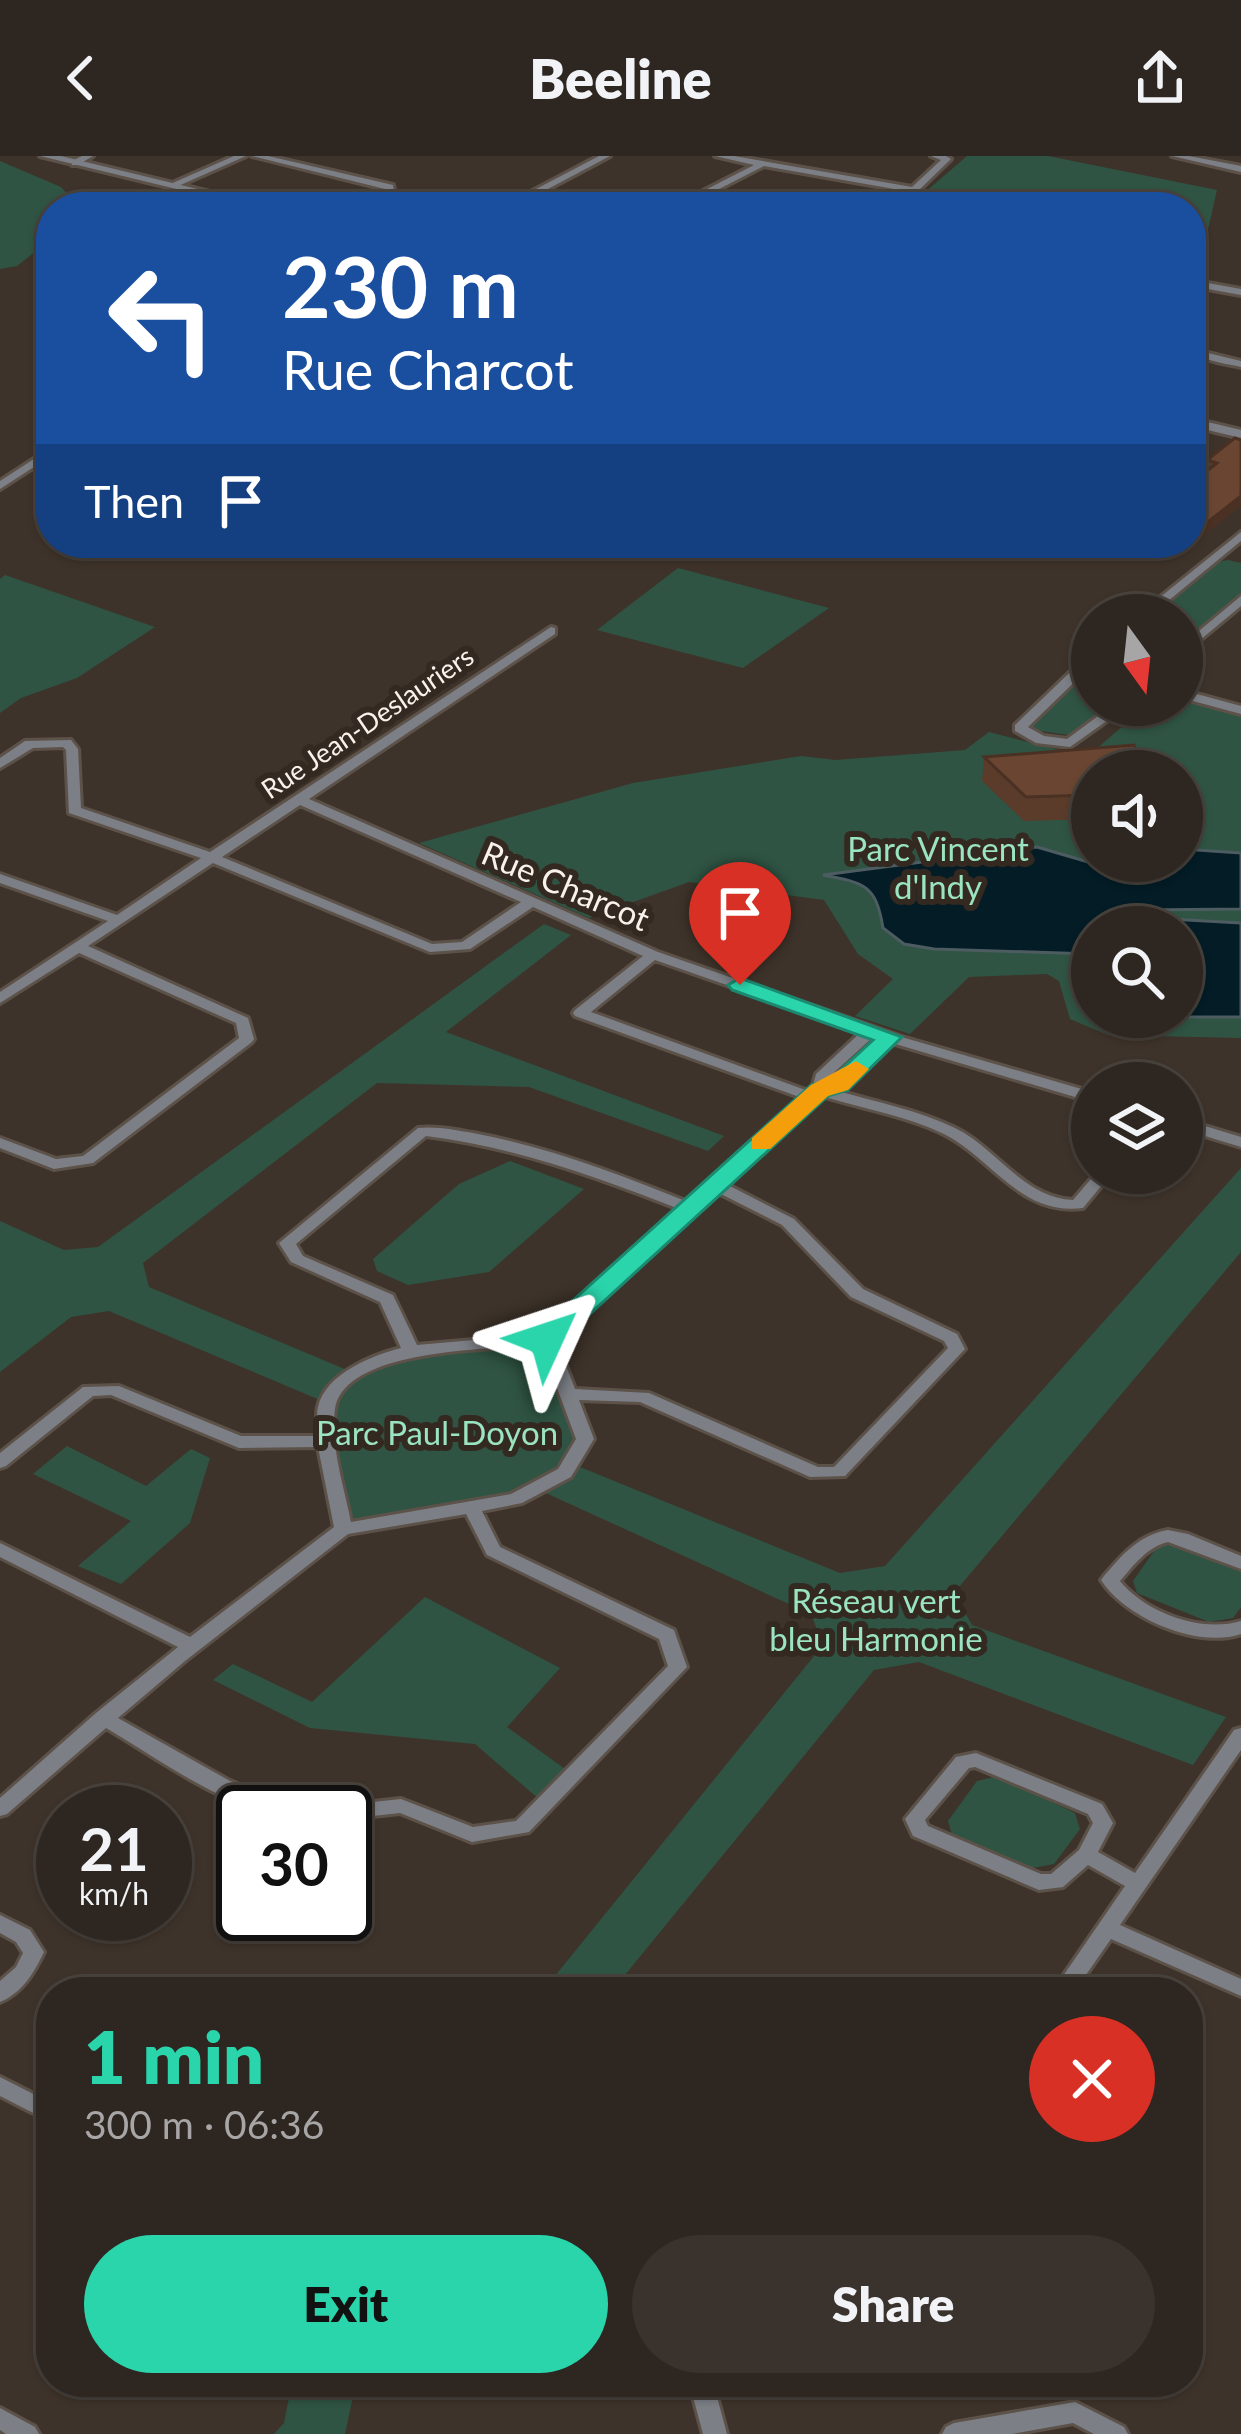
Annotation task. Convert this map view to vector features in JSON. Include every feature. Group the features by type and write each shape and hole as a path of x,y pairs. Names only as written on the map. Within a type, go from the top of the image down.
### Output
{"street":[{"path":"46,156 203,192"},
{"path":"76,163 89,156"},
{"path":"173,185 242,156"},
{"path":"256,156 390,187 394,192"},
{"path":"536,192 606,156"},
{"path":"719,156 914,190 947,159 934,156"},
{"path":"1176,156 1241,169"},
{"path":"707,192 760,165"},
{"path":"1206,286 1241,292"},
{"path":"1206,355 1241,364"},
{"path":"1206,426 1241,434"},
{"path":"0,486 36,461"},
{"path":"1169,594 1241,535"},
{"path":"1203,633 1241,600"},
{"name":"Rue Jean-Deslauriers","path":"0,999 551,631"},
{"path":"1071,679 1022,721 1022,730 1070,743 1093,726"},
{"path":"1203,700 1241,710"},
{"path":"0,764 30,744 67,743 72,749 74,810 213,858 442,950 464,946 528,904"},
{"name":"Rue Charcot","path":"298,800 653,955 871,1031 1071,1091"},
{"path":"0,878 119,920"},
{"path":"0,1143 54,1164 87,1160 247,1039 243,1021 78,947"},
{"path":"653,955 580,1013 816,1094 951,1132 1037,1200 1077,1205 1086,1194"},
{"path":"0,978 20,985"},
{"path":"816,1094 821,1077 871,1031"},
{"path":"343,1529 326,1441 327,1403 337,1388 380,1359 412,1351 547,1339 816,1094 839,1084 890,1037"},
{"path":"1203,1130 1241,1142"},
{"path":"412,1351 387,1299 297,1259 287,1243 424,1131 483,1136 550,1153 690,1208"},
{"path":"568,1394 643,1396 816,1473 839,1472 957,1349 951,1339 856,1293 788,1222 716,1185"},
{"path":"0,1810 10,1787 343,1529 472,1510 538,1490 574,1464 585,1439 547,1339"},
{"path":"0,1462 89,1391 101,1390 113,1390 238,1442 326,1441"},
{"path":"372,1809 401,1806 472,1835 522,1827 677,1667 667,1635 493,1551 472,1510"},
{"path":"1241,1562 1174,1537 1155,1536 1145,1539 1110,1580 1127,1602 1211,1635 1241,1627"},
{"path":"0,1549 192,1646"},
{"path":"103,1718 228,1785"},
{"path":"1073,1977 1238,1746"},
{"path":"976,1760 1095,1808 1103,1823 1086,1856 1056,1882 1039,1882 920,1831 915,1819 964,1762 976,1760"},
{"path":"1086,1856 1138,1884"},
{"path":"0,1923 23,1936 34,1952 24,1972 0,1994"},
{"path":"1107,1928 1241,1988"},
{"path":"0,2086 36,2106"},
{"path":"704,2397 715,2434"},
{"path":"955,2434 1075,2412 1116,2434"},
{"path":"0,2418 27,2434"}],"green space":[{"path":"967,156 1048,156 1217,190 1206,238 1206,192 925,192"},
{"path":"0,161 65,192 36,192 36,251 17,266 0,269"},
{"path":"1214,563 1241,563 1241,595 1203,627 1203,594 1178,594"},
{"path":"678,568 829,608 743,668 597,630"},
{"path":"5,575 155,627 77,678 21,698 0,713 0,579"},
{"path":"1071,688 1071,726 1088,726 1075,736 1034,730 1029,721"},
{"name":"Parc Vincent d'Indy","path":"1203,706 1241,716 1241,1038 1203,1037 1203,906 1071,906 1071,1019 1059,981 1047,974 969,977 910,1034 855,1016 893,979 858,954 824,900 689,882 589,918 419,843 633,783 801,756 836,760 965,750 989,732 1071,753 1071,882 1203,882 1203,750 1095,750 1123,726 1203,726"},
{"path":"544,924 571,935 446,1032 724,1136 708,1151 529,1087 377,1083 143,1263 149,1287 354,1373 380,1359 547,1339 585,1439 575,1465 840,1573 885,1566 1241,1168 1241,1252 954,1593 972,1625 1226,1717 1193,1765 919,1662 874,1670 623,1977 554,1977 823,1645 811,1614 537,1489 343,1529 327,1403 109,1311 71,1317 0,1372 0,1221 64,1250 98,1247"},
{"path":"510,1161 584,1189 489,1272 408,1285 377,1271 373,1259 459,1184"},
{"path":"67,1446 146,1486 191,1449 210,1458 190,1523 121,1584 78,1566 131,1521 33,1474"},
{"path":"1176,1543 1241,1570 1241,1607 1233,1618 1209,1622 1137,1593 1133,1581 1157,1547"},
{"path":"425,1597 560,1668 507,1727 565,1769 540,1800 475,1744 310,1728 213,1680 233,1664 312,1702"},
{"path":"998,1776 1075,1813 1080,1829 1054,1864 1028,1869 952,1835 948,1821 977,1781"},
{"path":"289,2397 353,2397 345,2434 274,2434 284,2423"}],"water":[{"path":"1037,847 1071,857 1071,882 1203,882 1203,850 1241,853 1241,909 1071,906 1071,953 934,949 904,944 883,928 877,903 866,888 823,875"},
{"path":"1203,921 1241,923 1241,1017 1203,1017"}],"building":[{"path":"1235,438 1241,440 1241,496 1206,523 1206,471 1217,463 1207,460"},
{"path":"1134,745 1136,750 1072,750"},
{"path":"1071,750 1071,796 1026,797 984,757"}],"slow traffic":[{"path":"761,1144 820,1090 839,1084 856,1069"}],"route":[{"path":"547,1339 820,1090 839,1084 890,1037 740,985"}],"park label":[{"name":"Parc Paul-Doyon","path":"437,1432"},
{"name":"Réseau vert bleu Harmonie","path":"876,1619"}]}
